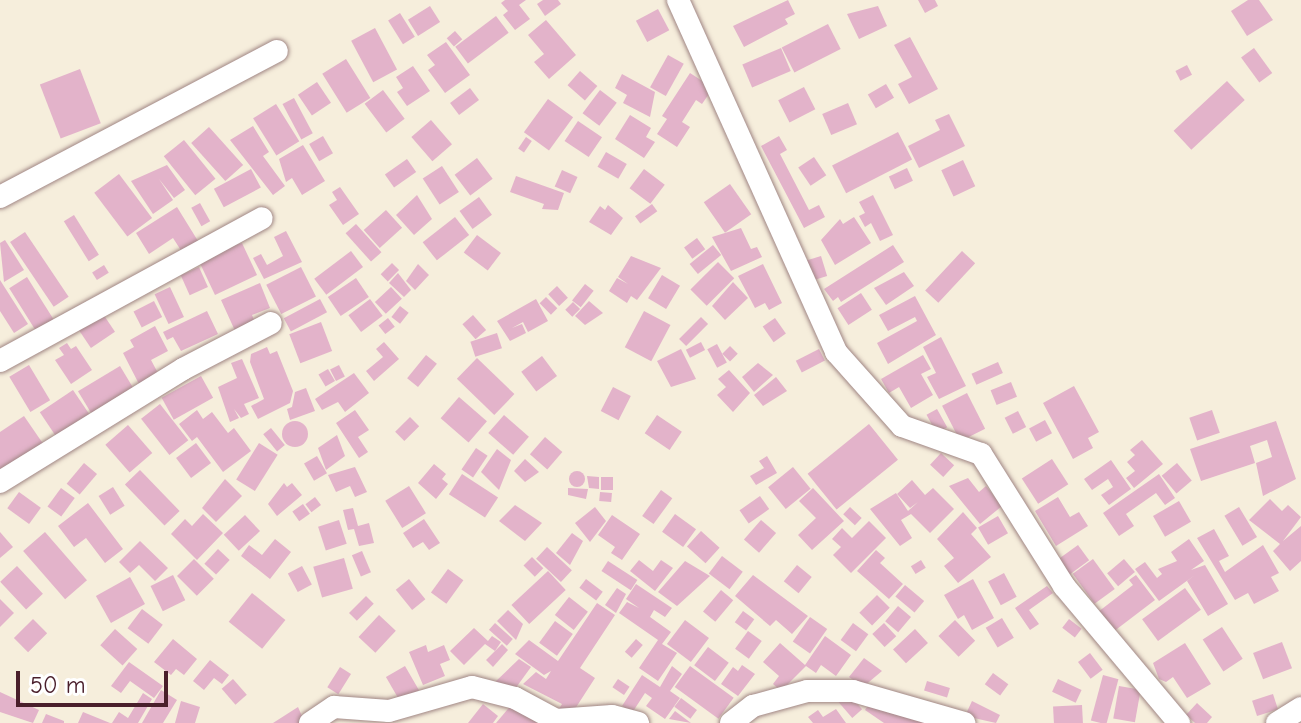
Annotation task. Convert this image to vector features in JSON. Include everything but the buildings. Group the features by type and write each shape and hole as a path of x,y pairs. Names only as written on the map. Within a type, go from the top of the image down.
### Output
{"street":[{"path":"678,0 836,352 902,426 981,454 1064,586 1179,723"},
{"path":"0,197 277,51"},
{"path":"0,361 262,218"},
{"path":"0,482 142,393 271,323"},
{"path":"310,723 334,707 374,718 472,687 515,698 556,720 612,716 638,723"},
{"path":"731,723 753,706 807,691 853,691 964,723"},
{"path":"1277,723 1301,708"}]}
